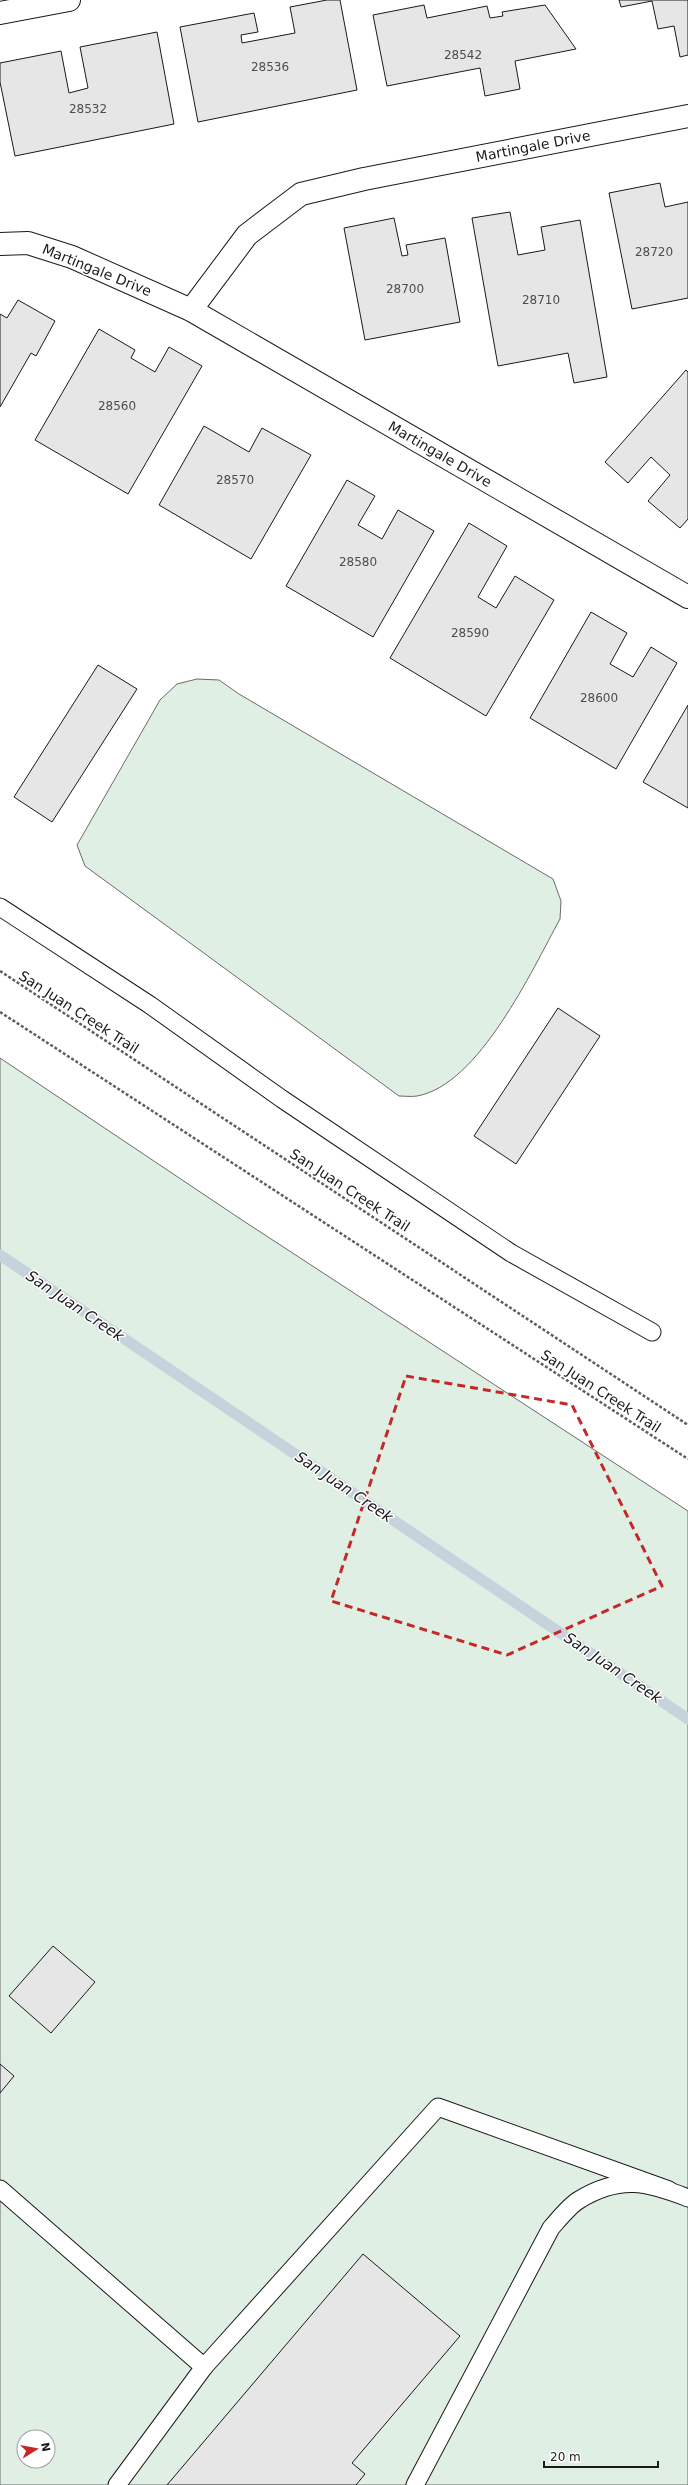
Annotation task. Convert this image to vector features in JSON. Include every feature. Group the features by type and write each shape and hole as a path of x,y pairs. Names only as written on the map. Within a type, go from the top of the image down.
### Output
{"street":[{"path":"0,14 69,0"},
{"name":"Martingale Drive","path":"191,310 247,235 301,194 364,179 688,116"},
{"name":"Martingale Drive","path":"0,244 28,243 72,257 191,310 688,597"}],"lane":[{"path":"0,907 150,1005 282,1099 511,1253 652,1332"},
{"path":"117,2485 204,2367 438,2107 688,2198"},
{"path":"415,2485 551,2228 579,2200 612,2185 630,2182 669,2190"},
{"path":"0,2190 204,2367"}],"path":[{"name":"San Juan Creek Trail","path":"0,971 688,1425"},
{"name":"San Juan Creek Trail","path":"0,1012 688,1459"}],"highlighted area":[{"path":"406,1376 572,1405 662,1586 507,1655 331,1601"}],"green space":[{"path":"197,679 219,680 239,694 553,879 561,901 560,919 535,967 519,995 482,1049 462,1071 440,1087 417,1096 399,1096 85,866 77,845 160,700 177,684"},
{"path":"0,1058 242,1220 688,1511 688,2485 0,2485"}],"building":[{"path":"327,0 340,0 357,90 198,122 180,27 254,13 258,32 241,35 242,43 295,33 290,7"},
{"path":"619,0 688,0 688,55 680,57 674,26 658,29 652,1 621,7"},
{"path":"424,5 427,18 487,6 490,18 503,16 502,12 545,5 576,49 515,61 520,89 485,96 480,68 387,86 373,15"},
{"path":"157,32 174,124 15,156 0,82 0,63 61,51 69,93 88,88 80,47"},
{"path":"660,183 665,207 688,202 688,298 632,309 609,193"},
{"path":"510,212 518,255 545,250 541,227 580,220 607,377 574,383 568,353 498,366 472,218"},
{"path":"394,218 402,256 408,255 406,245 445,238 460,322 365,340 344,228"},
{"path":"18,300 55,321 36,356 31,353 0,407 0,314 7,318"},
{"path":"99,329 135,350 131,358 155,372 169,347 202,366 128,494 35,440"},
{"path":"686,370 688,372 688,519 680,528 648,501 670,475 651,457 628,483 605,462"},
{"path":"204,426 249,452 262,428 311,455 251,559 159,505"},
{"path":"347,480 375,496 358,525 382,539 398,510 434,531 373,637 286,586"},
{"path":"469,523 507,546 478,597 496,608 515,576 554,600 486,716 390,658"},
{"path":"591,612 627,633 610,664 633,677 651,647 677,663 616,769 530,718"},
{"path":"98,665 137,689 52,822 14,797"},
{"path":"688,705 688,808 643,782"},
{"path":"558,1008 600,1036 516,1164 474,1136"},
{"path":"53,1946 95,1982 51,2033 9,1996"},
{"path":"0,2064 14,2076 0,2093"},
{"path":"363,2254 460,2336 352,2463 365,2474 356,2485 167,2485"}],"waterway":[{"name":"San Juan Creek","path":"0,1255 688,1719"}]}
